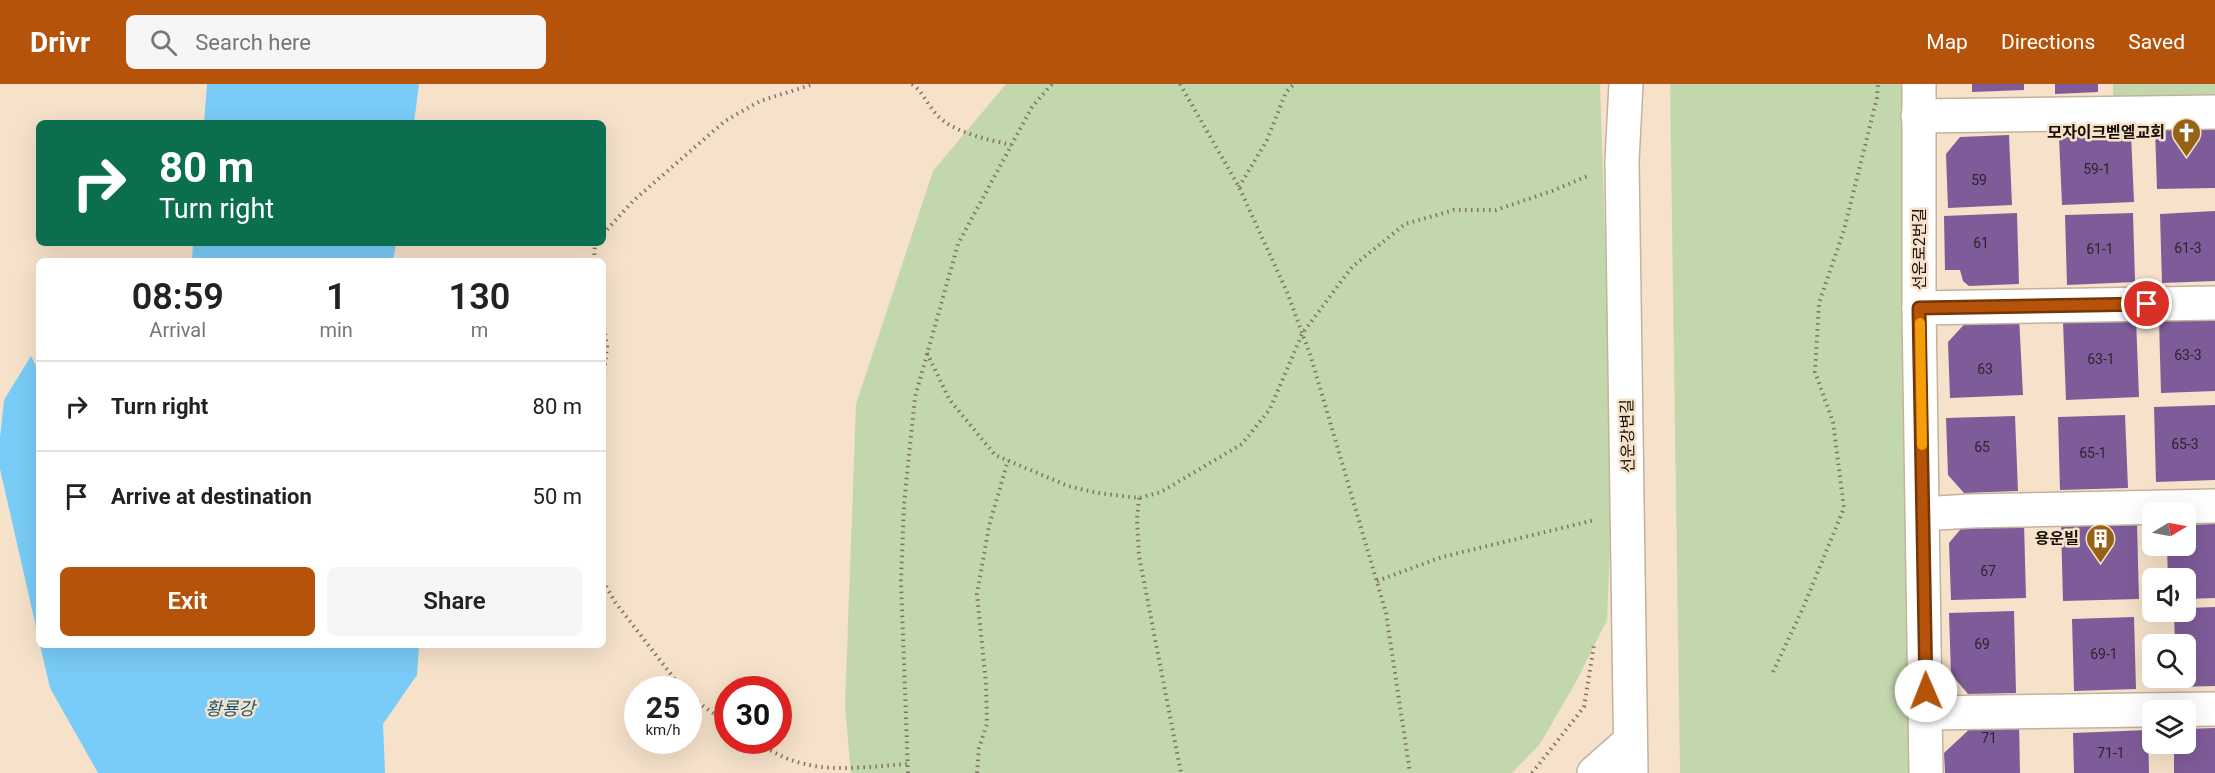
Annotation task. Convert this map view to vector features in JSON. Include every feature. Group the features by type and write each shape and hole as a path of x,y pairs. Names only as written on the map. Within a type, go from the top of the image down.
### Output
{"street":[{"name":"선운강변길","path":"1594,773 1630,757 1622,161 1626,84"},
{"name":"선운로2번길","path":"1919,84 1919,308 1926,773"},
{"path":"1918,116 2215,112"},
{"path":"1919,308 2215,303"},
{"path":"1923,514 2215,506"},
{"path":"1926,713 2215,709"}],"path":[{"path":"606,231 633,201 725,121 760,101 814,84"},
{"path":"912,84 928,100 936,114 951,126 985,139 1011,145"},
{"path":"908,773 901,580 904,515 915,397 958,244 1032,107 1052,84"},
{"path":"1180,84 1239,187 1287,292 1302,334 1348,478 1386,613 1410,773"},
{"path":"1239,187 1267,140 1286,92 1294,84"},
{"path":"1773,672 1803,608 1844,508 1833,422 1815,372 1819,303 1844,230 1877,98 1878,84"},
{"path":"927,353 949,399 995,455 1068,486 1098,493 1139,498 1161,492 1242,444 1270,409 1302,334 1352,267 1405,224 1454,210 1496,210 1552,191 1622,161"},
{"path":"977,773 979,748 987,724 986,684 977,594 989,526 1008,460"},
{"path":"1139,498 1137,519 1139,556 1181,773"},
{"path":"1377,582 1442,557 1628,512"},
{"path":"606,586 615,602 672,676"},
{"path":"776,754 807,765 908,764"}],"green space":[{"path":"1006,84 1600,84 1613,471 1607,620 1577,680 1540,744 1512,773 851,773 845,706 856,404 933,171"},
{"path":"1670,84 1901,84 1909,773 1680,773"},
{"path":"2113,84 2215,84 2215,101 2113,101"}],"water":[{"path":"207,84 419,84 414,120 204,120"},
{"path":"193,246 396,246 394,258 192,258"},
{"path":"31,356 36,366 36,627 0,469 4,400"},
{"name":"황룡강","path":"41,648 419,648 417,675 383,724 385,773 98,773 50,688"}],"building":[{"path":"1972,84 2024,84 2024,90 1972,92"},
{"path":"2055,84 2098,84 2098,92 2055,94"},
{"name":"모자이크벧엘교회","path":"2215,127 2215,188 2157,189 2155,128"},
{"path":"2131,134 2134,202 2062,205 2059,137"},
{"path":"2009,135 2012,205 1948,208 1946,154 1960,137"},
{"path":"2215,211 2215,281 2162,283 2160,214"},
{"path":"2017,213 2019,284 1969,286 1963,281 1960,270 1945,270 1944,216"},
{"path":"2133,213 2135,282 2067,285 2065,215"},
{"path":"2019,316 2023,395 1950,398 1948,342 1970,318"},
{"path":"2215,318 2215,391 2161,393 2159,320"},
{"path":"2136,319 2139,397 2066,400 2063,322"},
{"path":"2215,405 2215,480 2156,482 2154,407"},
{"path":"2125,415 2128,488 2060,490 2058,417"},
{"path":"2015,416 2018,491 1964,493 1948,475 1946,418"},
{"path":"2024,523 2026,598 1951,600 1949,543 1965,524"},
{"name":"용운빌","path":"2137,524 2139,599 2063,601 2061,526"},
{"path":"2215,524 2215,598 2196,599 2196,568 2168,568 2167,556 2196,556 2196,525"},
{"path":"2215,607 2215,686 2196,686 2196,634 2175,634 2174,622 2196,622 2196,608"},
{"path":"2014,611 2016,693 1968,694 1951,674 1949,613"},
{"path":"2134,617 2136,689 2074,691 2072,619"},
{"path":"2019,723 2020,773 1945,773 1944,753 1975,724"},
{"path":"2215,728 2215,773 2174,773 2174,754 2196,754 2196,729"},
{"path":"2142,730 2142,754 2149,754 2149,773 2074,773 2073,733"}],"slow traffic":[{"path":"1920,323 1922,445"}],"place":[{"name":"모자이크벧엘교회","path":"2186,158"},
{"name":"용운빌","path":"2100,564"}],"route":[{"path":"1926,691 1919,308 2147,304"}]}
